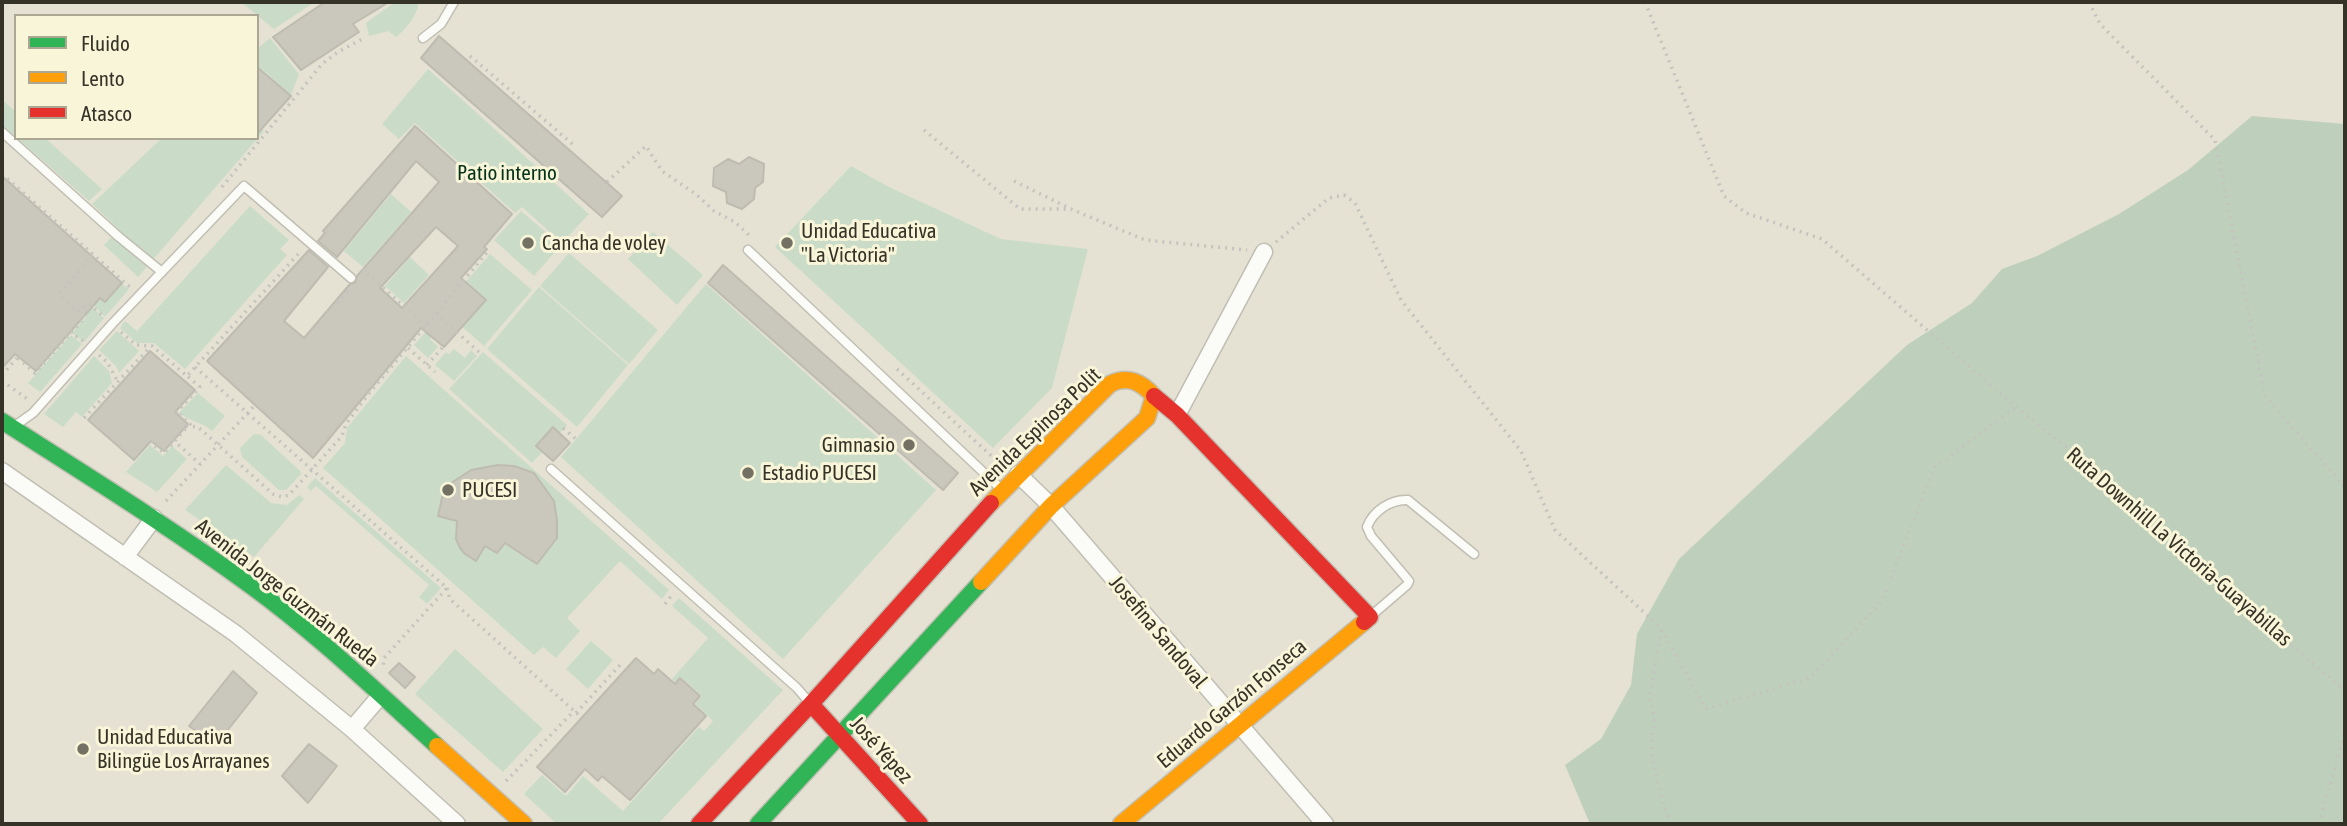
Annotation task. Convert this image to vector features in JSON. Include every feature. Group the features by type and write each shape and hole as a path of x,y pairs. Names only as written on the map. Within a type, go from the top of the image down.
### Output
{"street":[{"path":"1177,415 1264,252"},
{"name":"Avenida Espinosa Polit","path":"699,824 811,704 1002,490 1110,384 1120,378 1132,379 1154,396"},
{"path":"758,824 1051,506 1146,418 1154,396 1177,415 1370,617"},
{"name":"Avenida Jorge Guzmán Rueda","path":"5,423 154,518 274,604 318,639 524,824"},
{"path":"2,471 236,634 352,729 457,824"},
{"name":"Josefina Sandoval","path":"1017,474 1051,506 1237,726 1325,824"},
{"path":"125,557 154,518"},
{"name":"Eduardo Garzón Fonseca","path":"1121,824 1370,617"},
{"path":"352,729 380,695"},
{"name":"José Yépez","path":"811,704 920,824"}],"lane":[{"path":"423,38 441,24 454,2"},
{"path":"2,132 162,272"},
{"path":"5,423 33,413 112,324 244,186 354,281"},
{"path":"748,250 1002,490"},
{"path":"551,469 797,688 811,704"},
{"path":"1370,617 1407,585 1409,580 1371,536 1367,527 1371,518 1382,508 1399,500 1408,500 1474,554"}],"path":[{"name":"Ruta Downhill La Victoria-Guayabillas","path":"1645,2 1724,196 1746,212 1822,239 2016,407 2121,489 2211,577 2345,691"},
{"path":"2089,2 2100,24 2214,140 2265,396 2345,487"},
{"path":"470,56 576,147"},
{"path":"924,130 1020,209 1070,209"},
{"path":"2,174 132,289"},
{"path":"1014,181 1070,209 1145,240 1264,252 1329,198 1344,195 1355,203 1401,300 1521,451 1555,530 1661,628 1706,709 1810,678 1881,602 1934,467 2016,407"},
{"path":"187,426 198,427 274,494 282,497 289,495 342,436 346,424 489,250"},
{"path":"2,375 18,357 36,373 85,317 59,294 93,255"},
{"path":"187,376 293,260"},
{"path":"327,313 354,281"},
{"path":"77,311 89,304 136,345 152,346 201,387 177,413 190,424 164,453 152,442"},
{"path":"436,313 481,354"},
{"path":"85,418 152,346"},
{"path":"427,365 443,346"},
{"path":"408,348 435,372"},
{"path":"96,352 107,362 118,382"},
{"path":"195,368 447,588 450,599 582,718"},
{"path":"166,501 255,405"},
{"path":"563,428 576,439"},
{"path":"174,440 200,464"},
{"path":"383,671 384,657 447,588"},
{"path":"664,604 677,590"},
{"path":"1661,628 1648,701 1656,712 1651,751 1670,824"},
{"path":"506,780 621,665"},
{"path":"2319,824 2345,731"}],"green space":[{"path":"241,2 315,2 274,29 259,14"},
{"path":"395,2 419,2 411,21 396,37 388,31 369,36 366,23"},
{"path":"270,38 299,74 291,95 263,70 259,74 259,47"},
{"name":"Patio interno","path":"428,69 589,214 562,243 522,207 515,213 415,123 399,139 382,124"},
{"path":"2,100 14,110 14,135 2,125"},
{"path":"2252,116 2345,124 2345,824 1590,824 1565,765 1601,739 1631,685 1637,634 1679,559 1907,345 1972,303 2002,269 2037,256 2119,214 2188,170"},
{"path":"19,140 47,140 102,189 89,201"},
{"path":"160,140 256,140 138,277 104,245 119,229 92,204"},
{"path":"851,166 889,187 1001,239 1088,249 1052,388 993,448 775,247"},
{"path":"391,194 411,212 363,267 344,251"},
{"path":"250,206 289,240 280,249 287,255 185,369 154,343 137,343 120,328 125,321 137,331"},
{"name":"Cancha de voley","path":"521,211 561,245 534,276 494,240"},
{"path":"653,232 703,275 677,305 628,259"},
{"path":"569,253 658,330 629,364 540,286"},
{"path":"490,254 532,290 484,346 442,309"},
{"path":"410,257 429,275 404,303 385,286"},
{"path":"122,284 129,289 105,317 93,305 90,290 105,303"},
{"name":"Estadio PUCESI","path":"706,284 936,490 783,659 561,457"},
{"path":"539,287 628,365 577,427 487,349"},
{"path":"92,307 104,318 84,342 72,333 86,317 79,310"},
{"path":"436,320 443,325 430,339 438,347 428,358 414,345"},
{"path":"117,331 139,351 119,373 116,366 99,350"},
{"path":"71,335 82,344 40,392 28,383"},
{"path":"454,349 465,358 471,350 477,356 454,381 435,365 446,352 449,354"},
{"path":"483,352 567,425 532,463 449,389"},
{"path":"94,356 109,371 112,383 82,417 76,412 63,427 44,414"},
{"path":"406,356 669,590 662,599 620,561 567,618 580,631 556,658 543,647 534,655 323,468 345,443 347,428"},
{"path":"198,393 225,416 212,431 179,413"},
{"path":"254,434 261,435 300,471 301,474 286,490 279,490 242,457 240,448"},
{"path":"150,445 163,456 172,446 187,459 157,492 126,472"},
{"path":"226,465 271,503 287,505 299,495 304,499 254,557 185,510"},
{"path":"315,478 441,588 427,604 419,597 429,585 316,486 311,491 307,487"},
{"path":"679,598 783,690 658,824 557,824 524,794 542,775 566,796 583,776 623,811 699,727 704,731 713,721 695,704 702,696 681,677 675,682 672,679 708,638 672,606"},
{"path":"591,641 613,660 588,689 566,669"},
{"path":"455,649 543,729 503,772 415,694"}],"building":[{"path":"325,2 389,2 353,24 359,32 301,70 273,37"},
{"path":"439,36 622,196 602,217 421,58"},
{"path":"259,69 291,96 259,132"},
{"path":"415,126 512,214 484,247 487,249 461,278 486,300 444,347 421,328 313,458 207,361 309,250 328,267 284,321 304,338 350,284 355,283 357,276 439,182 416,161 337,257 318,241 325,233 323,231","holes":["436,227 458,246 402,308 380,288"]},
{"path":"749,157 764,164 763,182 755,188 754,199 742,209 727,203 726,192 713,186 714,168 728,159 739,164"},
{"path":"2,176 122,283 105,302 100,298 36,371 15,354 2,368"},
{"path":"723,265 958,473 943,490 708,283"},
{"path":"150,351 195,390 175,412 188,424 164,451 151,441 134,460 88,420"},
{"path":"553,427 570,443 553,461 536,446"},
{"path":"498,465 514,466 534,473 554,501 557,538 537,564 505,543 497,553 485,546 476,561 460,548 456,539 457,521 438,516 448,485 471,470"},
{"path":"636,658 654,674 658,669 675,684 680,678 700,696 693,704 706,716 630,800 602,776 598,781 585,769 565,792 537,767"},
{"path":"399,663 415,677 405,688 389,673"},
{"path":"233,671 257,693 216,745 189,726"},
{"path":"309,744 337,766 308,803 282,776"}],"traffic: fast":[{"path":"2,421 159,522 251,586 323,643 437,746"},
{"path":"758,824 981,582"}],"traffic: slow":[{"path":"981,582 1051,506 1147,418 1154,396 1134,381 1123,380 1110,384 991,503"},
{"path":"1121,824 1364,622"},
{"path":"437,746 524,824"}],"traffic: jam":[{"path":"1154,396 1177,415 1370,617 1364,622"},
{"path":"699,824 811,704 991,503"},
{"path":"811,704 920,824"}],"place":[{"name":"Cancha de voley","path":"528,243"},
{"name":"Unidad Educativa \"La Victoria\"","path":"787,243"},
{"name":"Gimnasio","path":"909,445"},
{"name":"Estadio PUCESI","path":"748,473"},
{"name":"PUCESI","path":"448,490"},
{"name":"Unidad Educativa Bilingüe Los Arrayanes","path":"83,749"}]}
